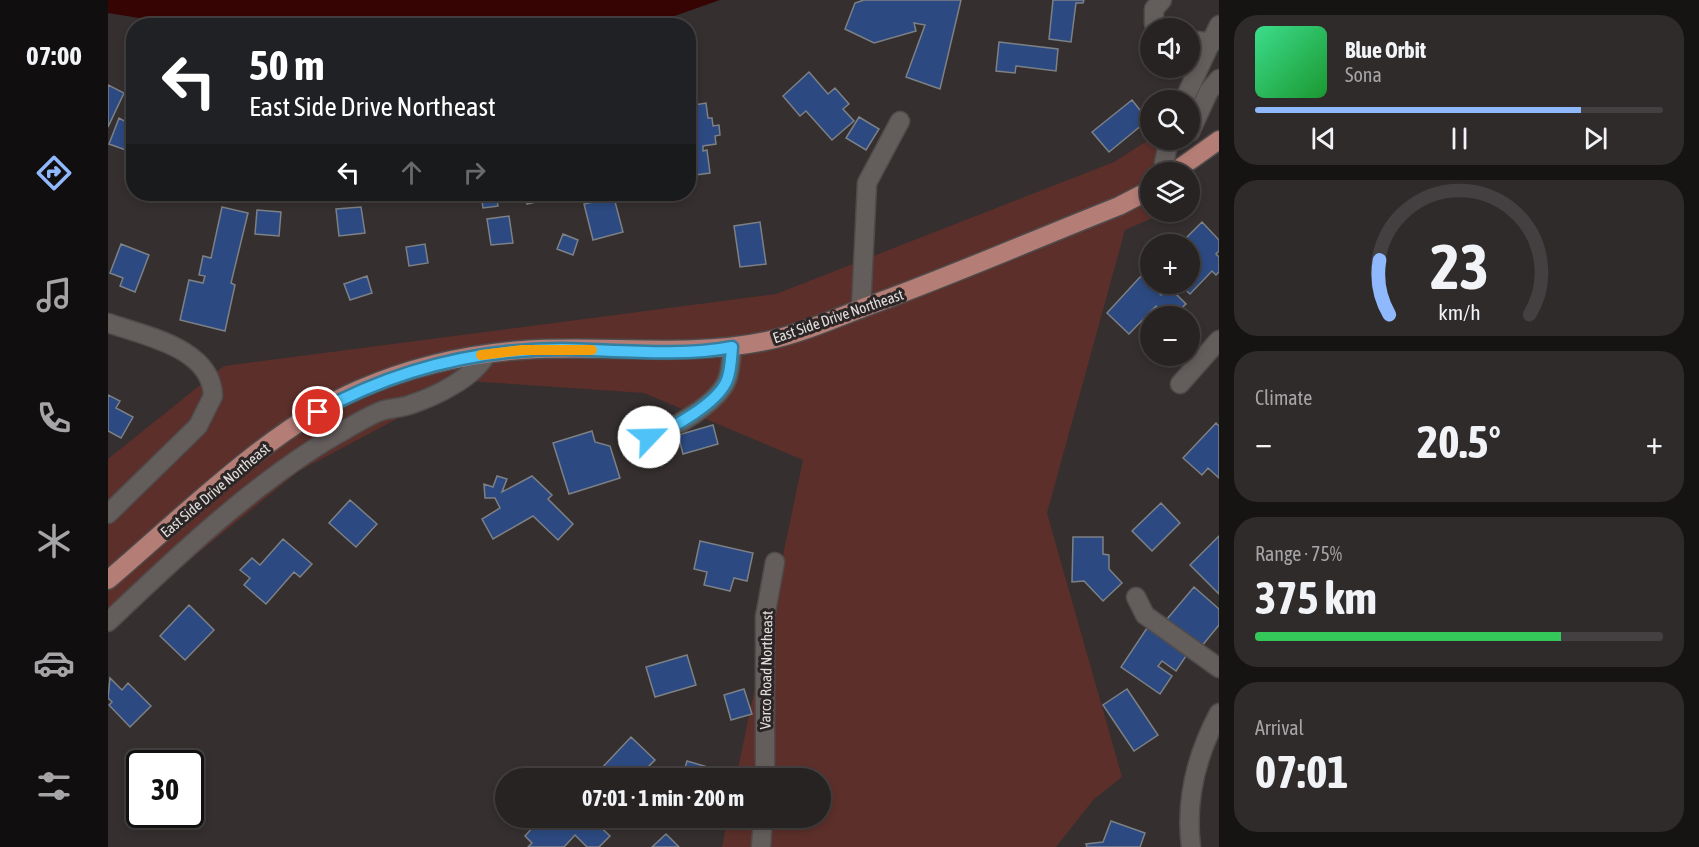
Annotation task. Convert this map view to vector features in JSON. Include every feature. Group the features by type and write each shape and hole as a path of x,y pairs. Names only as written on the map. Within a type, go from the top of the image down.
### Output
{"main road":[{"path":"1188,162 1219,140"},
{"name":"East Side Drive Northeast","path":"108,580 267,446 318,412 358,390 403,373 459,358 522,350 647,351 732,347 797,333 1119,206 1140,195"}],"street":[{"path":"1154,18 1154,9 1162,0"},
{"path":"1189,90 1219,25"},
{"path":"1200,41 1212,43"},
{"path":"1200,110 1209,91 1219,79"},
{"path":"861,309 867,183 900,121"},
{"path":"1194,150 1195,157"},
{"path":"108,323 195,359 207,372 213,396 198,426 108,514"},
{"path":"1180,384 1219,340"},
{"path":"649,437 666,431 704,406 724,385 730,370 732,347"},
{"path":"108,622 161,572 265,485 335,436 380,411 411,405 444,389 482,362 486,355"},
{"name":"Varco Road Northeast","path":"765,768 765,617 775,562"},
{"path":"1136,597 1145,615 1219,668"},
{"path":"1191,847 1188,824 1194,772 1219,713"},
{"path":"761,847 762,828"}],"shaded area":[{"path":"108,0 720,0 669,18 139,18 108,13"},
{"path":"1140,145 1140,150 1171,150 1178,162 1140,162 1140,222 1143,222 1125,230 1047,513 1122,777 1094,799 1056,847 722,847 726,828 831,828 831,768 738,768 803,460 644,393 468,381 299,471 108,626 108,459 224,366 776,294 1114,162"}],"building":[{"path":"864,0 961,0 940,89 906,77 925,25 914,23 916,31 874,43 845,29 855,3"},
{"path":"1053,0 1084,0 1083,3 1076,3 1071,42 1049,39"},
{"path":"999,42 1058,49 1056,71 1016,66 1015,73 996,71"},
{"path":"809,72 828,94 835,88 849,104 843,109 854,121 832,140 806,111 800,116 783,96"},
{"path":"108,85 124,93 108,127"},
{"path":"1132,100 1140,110 1140,127 1109,152 1092,132"},
{"path":"706,103 708,118 712,118 713,126 719,125 720,135 715,136 716,144 703,146 703,151 707,150 710,173 696,175 696,105"},
{"path":"859,117 879,129 866,150 846,138"},
{"path":"119,118 126,122 126,150 109,144"},
{"path":"482,201 497,201 498,206 483,208"},
{"path":"615,201 623,232 593,240 584,204"},
{"path":"222,207 248,213 231,283 235,285 225,331 180,320 189,280 203,283 205,276 199,275 203,256 211,258"},
{"path":"361,207 365,233 339,236 336,209"},
{"path":"257,210 281,212 279,236 255,234"},
{"path":"509,216 513,243 491,245 487,219"},
{"path":"760,222 766,264 740,267 734,226"},
{"path":"1202,222 1219,240 1219,251 1216,254 1219,257 1219,272 1216,275 1212,271 1200,284 1200,234 1190,234"},
{"path":"563,234 578,240 573,255 557,249"},
{"path":"121,244 149,255 135,292 120,286 123,278 110,273"},
{"path":"425,244 428,263 409,266 406,247"},
{"path":"367,276 372,293 350,300 344,284"},
{"path":"1140,277 1140,294 1176,294 1186,304 1184,306 1140,306 1140,323 1129,334 1107,313"},
{"path":"108,395 120,401 116,408 133,417 121,438 108,431"},
{"path":"1216,423 1219,426 1219,478 1208,468 1202,475 1183,458"},
{"path":"713,425 718,444 683,454 678,435"},
{"path":"592,431 595,442 610,446 620,478 569,494 553,443"},
{"path":"497,476 507,479 502,492 532,476 552,495 548,499 573,524 558,540 533,516 493,539 482,519 500,508 495,498 485,498 484,484 493,487"},
{"path":"350,500 377,524 356,547 329,523"},
{"path":"1161,503 1180,523 1152,551 1132,531"},
{"path":"1219,536 1219,594 1190,565"},
{"path":"1073,537 1103,537 1103,554 1109,555 1109,569 1122,583 1103,601 1084,581 1072,582"},
{"path":"283,539 312,564 300,577 294,572 266,604 244,585 250,578 240,570 252,558 260,565"},
{"path":"700,541 753,553 747,581 734,578 730,591 704,585 707,572 694,569"},
{"path":"1194,587 1219,609 1219,625 1201,647 1167,619"},
{"path":"189,605 214,630 185,660 160,636"},
{"path":"1147,628 1186,656 1176,671 1162,661 1158,666 1172,676 1160,694 1121,667"},
{"path":"687,655 696,685 655,697 646,667"},
{"path":"110,678 122,690 128,683 151,706 130,727 109,705 112,702 108,698"},
{"path":"744,689 752,714 731,720 724,695"},
{"path":"1127,689 1158,735 1134,751 1103,705"},
{"path":"631,737 655,760 647,768 602,768"},
{"path":"687,761 711,768 685,768"},
{"path":"1111,821 1145,833 1140,847 1087,847 1086,844 1103,842"},
{"path":"532,828 602,828 610,836 599,847 587,847 575,835 564,847 528,847 532,843 525,836"},
{"path":"666,834 679,847 652,847"}],"slow traffic":[{"path":"481,355 522,350 592,350"}],"route":[{"path":"318,412 358,390 403,373 459,358 522,350 647,351 732,347 730,370 724,385 704,406 666,431 649,437"}]}
